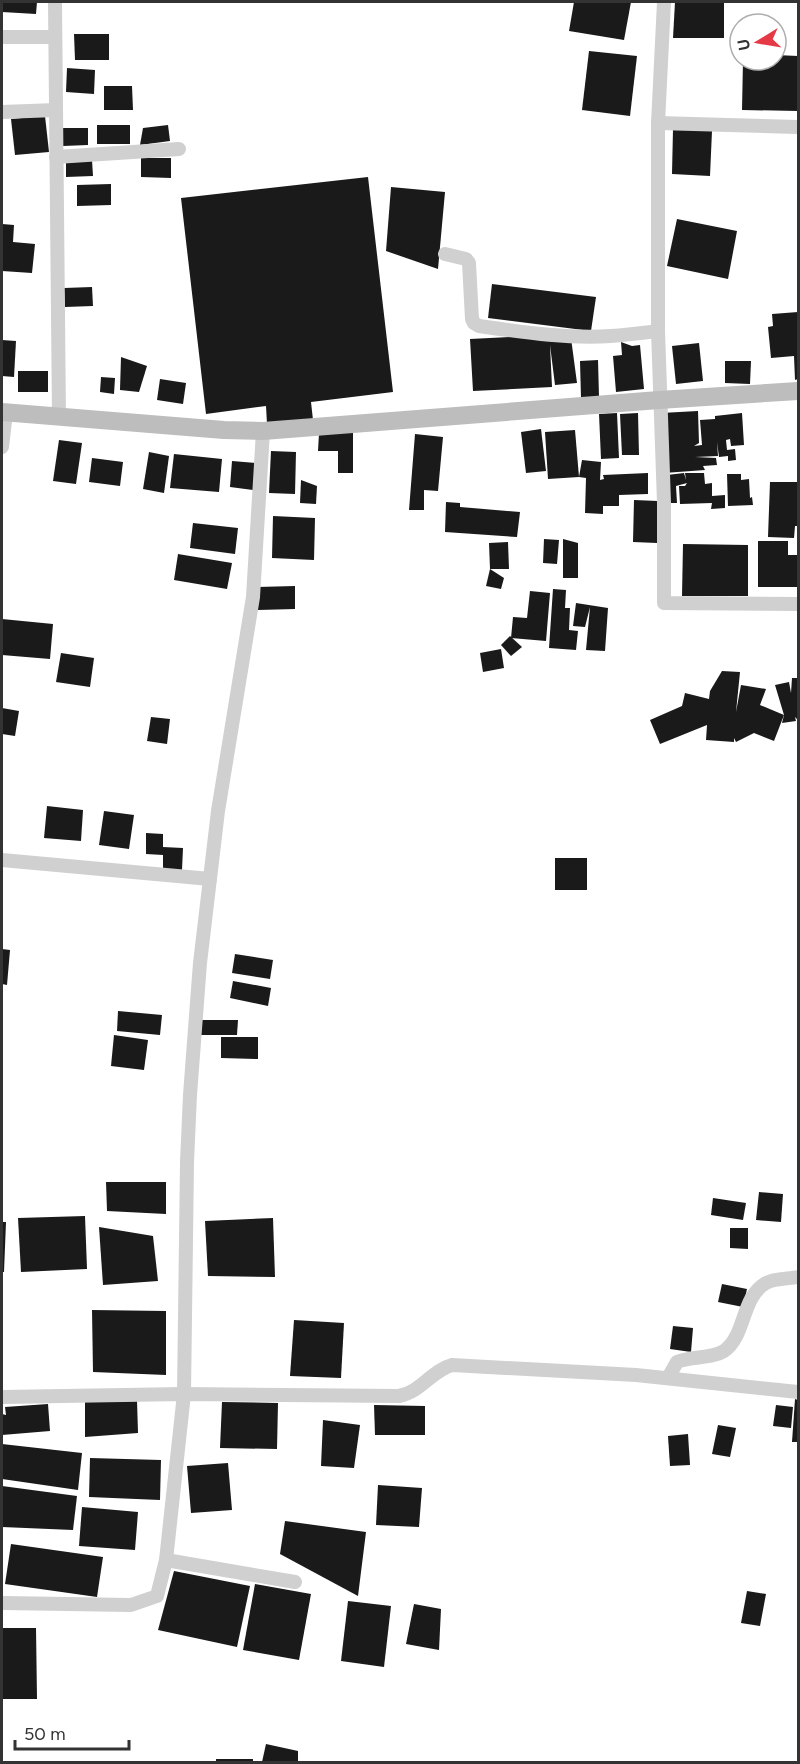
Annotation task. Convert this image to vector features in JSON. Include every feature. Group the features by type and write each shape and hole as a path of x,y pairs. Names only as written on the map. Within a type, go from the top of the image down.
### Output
{"main road":[{"path":"4,413 263,431 798,391"}],"street":[{"path":"55,2 59,418"},
{"path":"664,2 658,123 658,331 664,503 664,603 798,604"},
{"path":"2,37 55,37"},
{"path":"2,112 56,110"},
{"path":"658,123 798,127"},
{"path":"56,157 179,149"},
{"path":"445,254 469,263 472,319 479,326 542,334 589,336 658,331"},
{"path":"2,447 4,413"},
{"path":"2,1604 131,1605 157,1596 166,1560 184,1394 190,1095 200,963 218,811 253,597 263,431"},
{"path":"2,860 210,879"},
{"path":"668,1378 678,1362 723,1351 733,1342 753,1297 762,1286 768,1282 798,1277"},
{"path":"2,1397 184,1394 399,1396 415,1391 438,1370 452,1365 668,1378 798,1392"},
{"path":"166,1560 295,1582"}],"building":[{"path":"2,2 37,2 36,14 2,12"},
{"path":"574,2 631,2 624,40 569,31"},
{"path":"675,2 724,2 724,38 673,38"},
{"path":"74,34 109,34 109,60 75,60"},
{"path":"589,51 637,56 630,116 582,110"},
{"path":"788,56 798,56 798,111 742,110 743,72 788,72"},
{"path":"67,68 95,70 94,94 66,92"},
{"path":"104,86 132,86 133,110 104,110"},
{"path":"45,116 49,152 15,155 11,119"},
{"path":"97,125 130,125 130,144 97,144"},
{"path":"168,125 170,141 140,145 143,128"},
{"path":"63,128 88,128 88,145 63,146"},
{"path":"673,129 712,131 710,176 672,174"},
{"path":"141,158 171,158 171,178 141,177"},
{"path":"92,160 93,176 66,177 66,161"},
{"path":"368,177 393,392 311,402 313,420 267,424 266,406 206,414 181,198"},
{"path":"111,184 111,205 77,206 77,185"},
{"path":"391,187 445,192 438,269 386,251"},
{"path":"677,219 737,231 728,279 667,266"},
{"path":"2,224 14,225 13,242 35,244 32,273 2,271"},
{"path":"492,284 596,297 591,331 488,318"},
{"path":"92,287 93,306 65,307 64,288"},
{"path":"798,312 798,379 795,380 794,356 771,358 768,327 773,326 772,314"},
{"path":"549,335 571,338 577,383 555,385 550,345 552,387 473,391 470,339"},
{"path":"2,340 16,341 14,377 2,376"},
{"path":"621,342 632,346 640,345 644,389 616,392 613,356 622,355"},
{"path":"699,343 703,381 676,384 672,346"},
{"path":"121,357 147,366 139,392 120,390"},
{"path":"598,360 599,397 581,398 580,361"},
{"path":"725,361 751,361 750,384 725,383"},
{"path":"18,371 48,371 48,392 18,392"},
{"path":"101,377 115,378 114,394 100,392"},
{"path":"160,379 186,383 183,404 157,400"},
{"path":"698,411 699,443 694,446 702,445 700,420 742,413 744,445 731,446 730,439 726,440 727,450 735,449 736,460 728,461 728,456 719,457 717,442 718,456 695,457 716,458 717,465 703,466 705,470 664,473 661,413"},
{"path":"617,413 619,458 601,459 599,414"},
{"path":"638,413 639,455 622,455 620,414"},
{"path":"541,429 546,471 526,473 521,432"},
{"path":"575,430 579,477 548,479 545,432"},
{"path":"319,433 353,433 353,473 338,473 338,451 318,451"},
{"path":"415,434 443,437 438,491 424,490 424,510 409,510"},
{"path":"59,440 82,443 76,484 53,481"},
{"path":"271,451 296,452 295,494 269,493"},
{"path":"149,452 169,456 164,493 143,489"},
{"path":"174,454 222,459 219,492 170,488"},
{"path":"92,458 123,462 120,486 89,482"},
{"path":"582,460 601,462 600,480 604,479 603,475 648,473 648,494 619,495 619,506 603,506 603,514 585,513 586,478 579,477"},
{"path":"232,461 256,463 253,490 230,487"},
{"path":"684,473 686,480 685,473 704,473 705,484 712,483 712,496 725,495 725,508 711,509 712,503 680,504 679,486 685,486 687,483 676,486 677,503 668,503 667,475"},
{"path":"727,474 741,474 741,480 749,479 750,498 752,497 753,505 728,506"},
{"path":"301,480 317,486 316,504 300,503"},
{"path":"770,482 798,482 798,526 795,526 794,538 768,537"},
{"path":"634,500 658,501 657,543 633,542"},
{"path":"446,502 460,503 460,507 520,512 517,537 445,532"},
{"path":"273,516 315,518 314,560 272,558"},
{"path":"193,523 238,528 235,554 190,548"},
{"path":"544,539 559,540 557,564 543,563"},
{"path":"563,539 578,543 578,578 563,578"},
{"path":"758,541 788,541 788,555 798,555 798,587 758,587"},
{"path":"508,542 509,569 490,569 489,543"},
{"path":"683,544 748,545 748,596 682,596"},
{"path":"178,554 232,563 227,589 174,580"},
{"path":"490,569 504,578 501,589 486,586"},
{"path":"295,586 295,609 258,610 257,587"},
{"path":"553,589 566,590 565,608 570,608 569,630 578,631 576,650 549,648"},
{"path":"530,591 550,593 546,641 511,638 513,617 527,618"},
{"path":"576,603 608,608 605,651 586,650 590,607 585,627 573,626"},
{"path":"2,619 53,624 50,659 2,655"},
{"path":"510,636 522,647 511,656 501,645"},
{"path":"501,649 504,668 483,672 480,653"},
{"path":"61,653 94,658 90,687 56,682"},
{"path":"722,671 740,672 736,712 741,685 766,689 760,705 784,715 774,741 754,733 736,742 734,738 734,742 706,740 707,725 660,744 650,720 682,706 685,693 709,699 710,691"},
{"path":"792,678 798,678 798,720 795,717 796,721 782,723 784,715 775,685 789,682 791,693"},
{"path":"2,708 19,711 15,736 2,734"},
{"path":"151,717 170,719 167,744 147,741"},
{"path":"47,806 83,810 81,841 44,838"},
{"path":"104,811 134,815 129,849 99,845"},
{"path":"146,833 163,834 163,847 183,848 182,870 163,869 163,855 146,854"},
{"path":"555,858 587,858 587,890 555,890"},
{"path":"2,949 10,950 7,985 2,984"},
{"path":"235,954 273,960 270,979 232,973"},
{"path":"233,981 271,988 268,1006 230,998"},
{"path":"118,1011 162,1015 160,1035 117,1031"},
{"path":"201,1020 238,1020 237,1035 201,1035"},
{"path":"114,1035 148,1040 144,1070 111,1066"},
{"path":"221,1037 258,1037 258,1059 221,1058"},
{"path":"106,1182 166,1182 166,1214 107,1211"},
{"path":"759,1192 783,1194 781,1222 756,1220"},
{"path":"713,1198 746,1203 743,1220 711,1215"},
{"path":"85,1216 87,1269 21,1272 18,1218"},
{"path":"273,1218 275,1277 208,1276 205,1221"},
{"path":"2,1222 6,1222 4,1272 2,1272"},
{"path":"99,1227 153,1236 158,1281 103,1285"},
{"path":"730,1228 748,1228 748,1249 730,1248"},
{"path":"722,1284 747,1289 743,1307 718,1302"},
{"path":"92,1310 166,1311 166,1375 93,1372"},
{"path":"294,1320 344,1323 341,1378 290,1376"},
{"path":"673,1326 693,1328 691,1352 670,1349"},
{"path":"795,1399 798,1400 798,1442 792,1442"},
{"path":"137,1401 138,1433 85,1437 85,1402"},
{"path":"222,1402 278,1403 277,1449 220,1448"},
{"path":"48,1404 50,1431 2,1435 2,1414 6,1415 5,1407"},
{"path":"374,1405 425,1406 425,1435 375,1435"},
{"path":"776,1405 793,1407 791,1428 773,1426"},
{"path":"323,1420 360,1425 354,1468 321,1466"},
{"path":"718,1425 736,1428 730,1457 712,1454"},
{"path":"688,1434 690,1465 670,1466 668,1436"},
{"path":"2,1444 82,1453 78,1490 2,1479"},
{"path":"90,1458 161,1460 160,1500 89,1497"},
{"path":"228,1463 232,1510 191,1513 187,1466"},
{"path":"378,1485 422,1488 419,1527 376,1525"},
{"path":"2,1486 77,1496 73,1530 2,1527"},
{"path":"82,1507 138,1512 135,1550 79,1546"},
{"path":"285,1521 366,1532 358,1596 280,1554"},
{"path":"11,1544 103,1557 97,1597 5,1584"},
{"path":"174,1571 250,1586 237,1647 158,1630"},
{"path":"255,1584 311,1594 299,1660 243,1650"},
{"path":"747,1591 766,1594 760,1626 741,1623"},
{"path":"348,1601 391,1606 384,1667 341,1661"},
{"path":"414,1604 441,1609 439,1650 406,1644"},
{"path":"2,1628 36,1628 37,1699 2,1699"},
{"path":"266,1744 298,1751 298,1762 262,1762"},
{"path":"216,1759 253,1759 253,1762 216,1762"}]}
